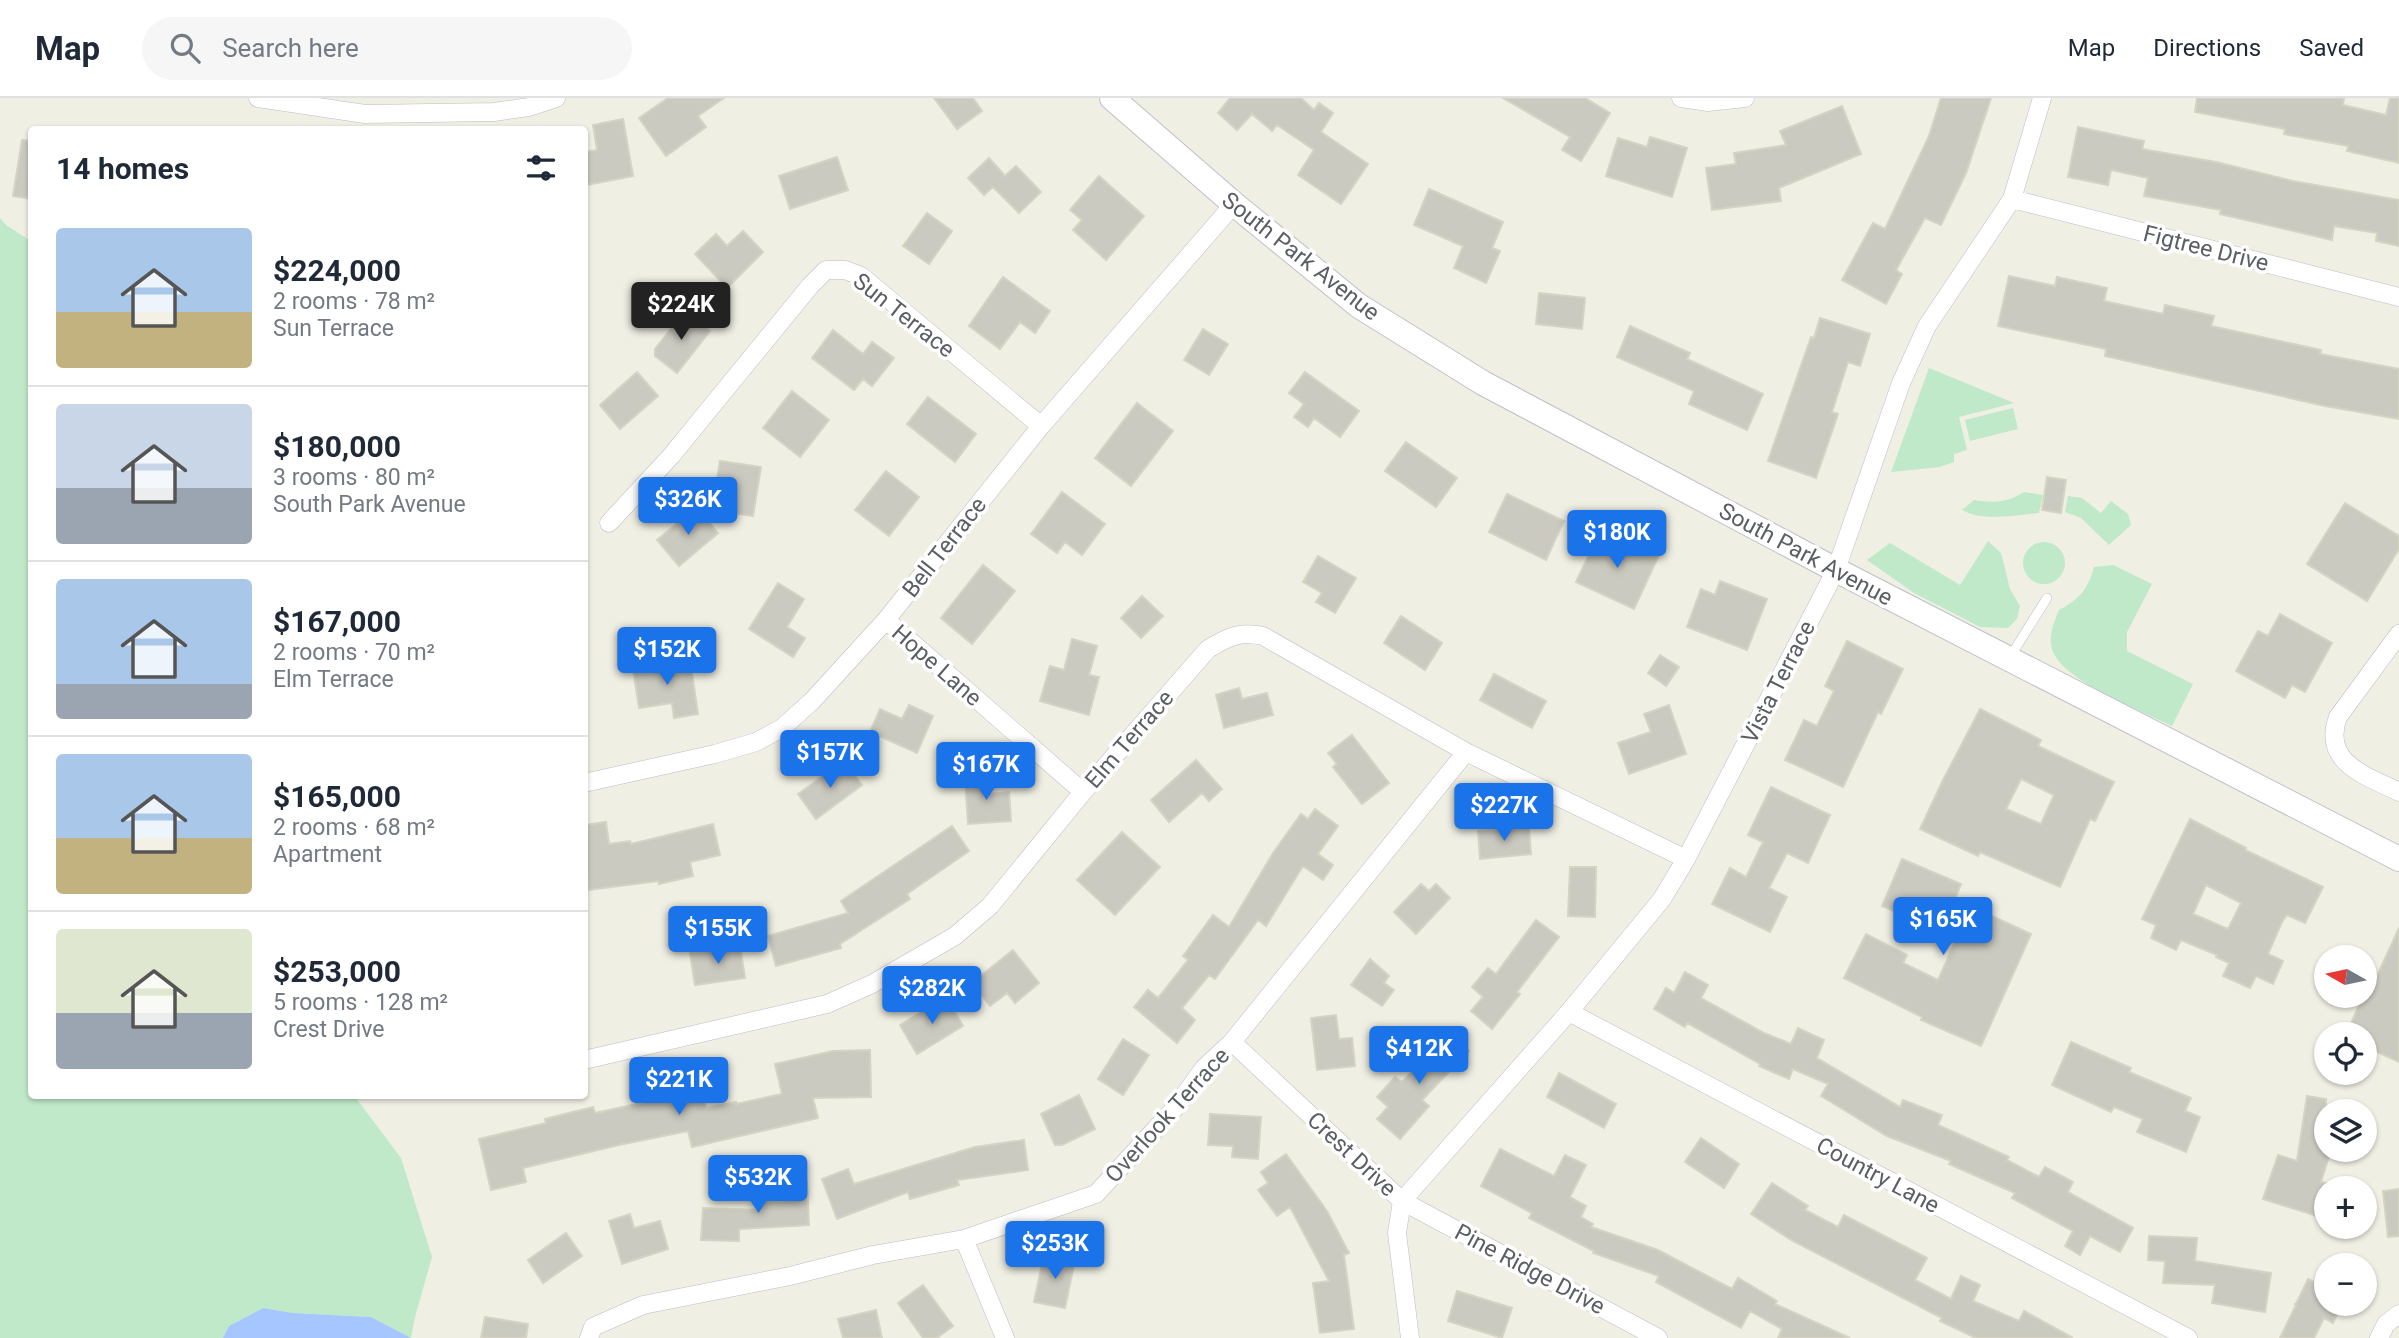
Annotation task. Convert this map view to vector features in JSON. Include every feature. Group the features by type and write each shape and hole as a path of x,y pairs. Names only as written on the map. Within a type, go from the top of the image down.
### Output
{"street":[{"path":"258,98 494,112 529,107 556,98"},
{"name":"South Park Avenue","path":"1112,98 1234,204 1359,306 1483,383 1836,570 2399,859"},
{"path":"1681,98 1716,102 1745,98"},
{"name":"Vista Terrace","path":"1402,1201 1569,1012 1662,899 1686,859 1836,570 1901,383 1927,326 2012,199 2042,98"},
{"name":"Figtree Drive","path":"2012,199 2399,296"},
{"name":"Bell Terrace","path":"588,782 715,754 756,742 782,728 812,701 886,621 1041,426 1234,204"},
{"name":"Sun Terrace","path":"609,523 671,456 826,270 845,270 861,276 1041,426"},
{"name":"Hope Lane","path":"886,621 1083,792"},
{"name":"Elm Terrace","path":"588,1059 827,1004 872,984 955,936 990,906 1083,792 1208,649 1226,639 1246,633 1263,636 1466,751 1686,859"},
{"path":"2399,634 2338,717 2334,729 2336,749 2349,765 2399,792"},
{"name":"Overlook Terrace","path":"589,1338 593,1327 643,1305 790,1276 873,1255 964,1239 1096,1194 1175,1108 1204,1068 1232,1042 1466,751"},
{"name":"Country Lane","path":"1569,1012 2188,1338"},
{"name":"Crest Drive","path":"1232,1042 1402,1201 1397,1233 1410,1338"},
{"name":"Pine Ridge Drive","path":"1402,1201 1656,1338"},
{"path":"964,1239 1005,1338"},
{"path":"2379,1338 2386,1324 2399,1314"}],"lane":[{"path":"2009,659 2047,598"}],"green space":[{"path":"0,218 28,239 28,1099 357,1099 401,1158 432,1257 411,1338 371,1317 293,1313 263,1308 229,1326 223,1338 0,1338"},
{"path":"1929,368 2014,403 1959,417 1967,450 1954,454 1954,462 1940,467 1891,472"},
{"path":"2013,408 2018,429 1970,441 1965,420"},
{"path":"2024,492 2043,495 2039,513 1990,517 1962,510 1974,500 2000,501"},
{"path":"2068,496 2082,498 2101,513 2111,501 2128,514 2131,525 2109,545 2081,518 2065,512"},
{"path":"1988,541 2001,553 2010,589 2020,606 2017,619 2008,628 1980,627 1914,593 1867,560 1890,543 1960,585"},
{"path":"2044,542 2059,548 2065,563 2059,578 2044,584 2029,578 2023,563 2029,548"},
{"path":"2113,565 2152,584 2127,632 2127,651 2193,684 2172,726 2088,685 2061,663 2051,647 2053,625 2059,610 2082,593 2094,567"}],"water":[{"path":"263,1308 293,1313 371,1317 411,1338 223,1338 229,1326"}],"building":[{"path":"668,98 724,98 698,116 706,127 666,156 639,118"},
{"path":"934,98 973,98 982,111 957,129"},
{"path":"1230,98 1301,98 1314,110 1319,103 1333,113 1321,132 1368,164 1341,204 1298,175 1314,150 1277,125 1272,131 1252,114 1237,130 1218,113"},
{"path":"1503,98 1585,98 1610,113 1581,161 1562,150 1570,137"},
{"path":"1941,98 1991,98 1966,173 1941,225 1925,218 1896,270 1902,274 1886,304 1842,280 1873,223 1885,229 1929,136"},
{"path":"2197,98 2344,98 2343,105 2386,115 2390,98 2399,98 2399,163 2347,151 2348,146 2284,134 2285,129 2195,112"},
{"path":"1842,106 1861,154 1779,188 1781,201 1712,210 1706,168 1736,164 1734,153 1786,145 1780,131"},
{"path":"623,119 633,176 588,185 588,151 597,150 593,125"},
{"path":"2078,127 2144,141 2142,149 2399,200 2399,246 2376,241 2377,233 2334,226 2332,240 2220,214 2221,210 2144,196 2148,178 2111,170 2108,185 2068,177"},
{"path":"1650,137 1687,148 1672,197 1606,176 1618,138 1647,147"},
{"path":"22,140 28,141 28,198 13,196"},
{"path":"837,157 848,190 790,209 779,176"},
{"path":"989,158 1005,176 1016,166 1041,192 1019,213 993,187 984,195 968,178"},
{"path":"1099,176 1144,216 1106,260 1073,230 1082,220 1070,210"},
{"path":"1429,189 1503,222 1492,248 1500,251 1486,283 1454,268 1463,246 1414,225"},
{"path":"927,213 952,231 929,264 903,246"},
{"path":"743,231 763,252 727,288 695,254 716,234 727,246"},
{"path":"2009,276 2055,286 2057,277 2107,288 2104,301 2163,314 2165,305 2214,316 2211,326 2321,350 2320,354 2399,369 2399,419 2325,406 2105,356 2106,349 1998,326"},
{"path":"1003,277 1050,311 1035,333 1020,322 1000,349 969,326"},
{"path":"1539,293 1585,298 1582,329 1536,324"},
{"path":"685,311 710,331 677,373 655,356 655,349"},
{"path":"1820,318 1870,334 1860,366 1848,362 1832,412 1838,414 1816,478 1768,461"},
{"path":"1630,326 1690,353 1687,359 1763,394 1747,430 1689,404 1694,391 1617,357"},
{"path":"1203,329 1228,344 1209,375 1184,360"},
{"path":"833,330 863,354 872,342 894,358 872,386 863,379 854,390 812,358"},
{"path":"637,372 658,396 620,429 600,405"},
{"path":"1305,372 1359,411 1340,437 1314,418 1308,427 1294,417 1304,404 1289,393"},
{"path":"792,391 829,420 800,457 763,428"},
{"path":"928,397 976,434 955,462 907,424"},
{"path":"1137,403 1173,431 1131,486 1095,458"},
{"path":"1406,442 1457,478 1436,507 1385,471"},
{"path":"720,461 761,467 753,516 712,510"},
{"path":"886,471 919,497 889,536 855,510"},
{"path":"2047,477 2066,480 2061,513 2042,510"},
{"path":"1062,492 1105,524 1082,555 1065,542 1057,553 1031,534"},
{"path":"1507,494 1564,521 1546,560 1489,532"},
{"path":"2345,503 2399,536 2399,549 2367,601 2307,564"},
{"path":"697,507 718,533 679,566 657,540"},
{"path":"1600,531 1658,557 1634,609 1576,582"},
{"path":"1318,556 1356,578 1335,613 1316,602 1322,593 1303,582"},
{"path":"983,565 1015,591 972,644 941,618"},
{"path":"1720,581 1767,599 1747,650 1687,627 1701,589 1715,595"},
{"path":"778,583 804,599 787,627 805,638 793,657 749,629"},
{"path":"1142,596 1163,616 1141,638 1121,618"},
{"path":"2280,614 2332,643 2305,692 2292,685 2285,698 2236,671 2258,631 2268,636"},
{"path":"1401,616 1442,643 1425,670 1384,643"},
{"path":"1072,639 1097,646 1089,675 1099,677 1089,715 1040,701 1050,666 1064,670"},
{"path":"1847,641 1903,669 1881,714 1878,712 1843,787 1785,760 1804,720 1817,726 1834,691 1825,686"},
{"path":"1660,655 1679,667 1666,686 1648,673"},
{"path":"690,660 698,714 674,718 672,703 639,708 633,669"},
{"path":"1494,674 1546,701 1532,728 1480,700"},
{"path":"1239,688 1242,699 1267,693 1273,715 1224,728 1216,695"},
{"path":"909,705 933,716 917,753 870,732 880,709 902,719"},
{"path":"1669,705 1686,754 1629,774 1618,743 1651,732 1644,714"},
{"path":"1980,709 2041,740 2038,746 2114,782 2095,821 2090,819 2060,887 1980,852 1978,856 1920,829","holes":["2021,779 2054,795 2041,824 2006,809"]},
{"path":"1352,735 1389,783 1362,804 1333,767 1337,764 1328,753"},
{"path":"1196,760 1222,789 1209,801 1202,793 1169,822 1151,800"},
{"path":"844,761 862,785 816,819 798,794"},
{"path":"989,775 990,794 1009,792 1011,821 968,824 965,777"},
{"path":"1771,787 1830,815 1808,863 1787,853 1769,888 1787,897 1770,932 1712,904 1730,868 1746,877 1763,842 1748,835"},
{"path":"1315,809 1338,826 1318,854 1333,865 1323,880 1303,866 1266,926 1258,920 1215,979 1209,975 1182,1008 1195,1020 1177,1043 1134,1007 1148,990 1158,998 1188,960 1183,956 1213,915 1229,927 1273,853 1301,814 1308,819"},
{"path":"2190,819 2246,848 2245,850 2323,887 2305,923 2287,915 2282,922 2268,954 2283,961 2273,984 2256,976 2250,988 2223,976 2229,963 2181,940 2176,950 2151,938 2156,925 2142,919","holes":["2206,885 2241,903 2228,929 2193,914"]},
{"path":"606,822 609,844 630,841 631,844 713,824 720,855 690,862 693,876 659,884 658,881 589,890 588,824"},
{"path":"952,826 969,851 907,894 910,899 840,944 841,948 776,966 768,936 848,913 841,901"},
{"path":"1529,827 1531,854 1480,859 1478,831"},
{"path":"1122,832 1160,867 1115,915 1077,880"},
{"path":"1902,859 1961,884 1955,899 2031,934 1981,1046 1921,1020 1922,1017 1844,978 1866,934 1907,955 1903,963 1938,980 1957,938 1882,906"},
{"path":"1570,867 1596,867 1595,917 1568,916"},
{"path":"1421,884 1429,891 1436,884 1450,898 1416,934 1394,912"},
{"path":"1536,920 1559,937 1492,1029 1471,1011 1483,997 1472,987 1488,968 1496,974"},
{"path":"2399,928 2399,1062 2377,1052 2377,1022 2352,1022 2358,1008 2377,1008 2377,976"},
{"path":"740,946 745,978 695,985 690,953"},
{"path":"1013,950 1039,983 1015,1003 1007,993 990,1006 972,983"},
{"path":"1370,959 1389,976 1384,983 1394,990 1382,1006 1351,985"},
{"path":"1685,972 1708,985 1701,998 1764,1033 1791,1044 1798,1028 1824,1040 1817,1058 1900,1107 1903,1100 1942,1115 1938,1125 2009,1157 2007,1160 2039,1177 2045,1167 2073,1182 2068,1192 2133,1228 2120,1252 2090,1236 2080,1255 2065,1246 2073,1231 2012,1198 2015,1193 1949,1164 1951,1161 1887,1136 1821,1096 1828,1084 1793,1069 1789,1079 1759,1066 1760,1064 1687,1023 1685,1027 1654,1009 1666,988 1674,993"},
{"path":"946,997 963,1026 917,1054 900,1025"},
{"path":"1336,1015 1339,1039 1352,1038 1355,1066 1317,1070 1311,1018"},
{"path":"1446,1035 1452,1035 1469,1051 1422,1100 1429,1106 1400,1139 1377,1119 1388,1107 1377,1097 1395,1077 1402,1082"},
{"path":"1123,1039 1149,1055 1123,1095 1098,1079"},
{"path":"2071,1042 2131,1068 2129,1072 2191,1098 2185,1111 2200,1117 2186,1152 2137,1132 2143,1119 2114,1107 2111,1112 2052,1085"},
{"path":"870,1050 871,1097 813,1098 818,1118 692,1147 688,1131 619,1145 523,1168 526,1182 491,1190 479,1139 546,1123 545,1119 593,1107 595,1113 702,1090 706,1108 782,1094 775,1064 833,1051"},
{"path":"1559,1073 1616,1104 1604,1128 1547,1097"},
{"path":"1079,1095 1095,1129 1062,1145 1055,1145 1041,1114"},
{"path":"2307,1096 2326,1099 2314,1099 2314,1162 2327,1162 2323,1176 2314,1176 2314,1215 2263,1199 2278,1155 2297,1161"},
{"path":"1210,1114 1261,1117 1258,1159 1232,1157 1233,1146 1208,1145"},
{"path":"1701,1138 1739,1164 1724,1188 1685,1162"},
{"path":"1024,1140 1028,1170 957,1180 959,1185 910,1199 908,1192 837,1219 822,1179 848,1169 854,1184 975,1147"},
{"path":"1500,1149 1554,1176 1565,1155 1586,1165 1570,1197 1586,1206 1581,1217 1593,1224 1591,1227 1658,1250 1732,1289 1738,1278 1777,1301 1775,1304 1850,1338 1778,1338 1782,1329 1750,1311 1741,1328 1656,1282 1659,1276 1593,1253 1594,1251 1529,1218 1532,1213 1481,1186"},
{"path":"1286,1154 1327,1211 1349,1253 1344,1255 1354,1329 1320,1333 1313,1283 1329,1281 1290,1207 1277,1216 1258,1190 1268,1183 1261,1172"},
{"path":"807,1182 809,1225 739,1229 739,1241 701,1240 703,1208 760,1210 759,1202 783,1201 783,1183"},
{"path":"1772,1183 1808,1206 1805,1210 1838,1227 1844,1215 1927,1258 1915,1280 1951,1299 1961,1276 1980,1285 1973,1301 2019,1321 2024,1311 2073,1338 1976,1338 1940,1321 1942,1318 1791,1240 1751,1214"},
{"path":"2399,1189 2399,1236 2388,1237 2383,1191"},
{"path":"630,1214 634,1228 660,1221 668,1249 622,1264 609,1221"},
{"path":"566,1233 582,1256 543,1283 528,1260"},
{"path":"2149,1236 2197,1238 2195,1261 2271,1273 2265,1312 2212,1303 2215,1285 2163,1283 2165,1261 2148,1260"},
{"path":"1044,1254 1075,1260 1065,1308 1034,1302"},
{"path":"2308,1279 2314,1282 2314,1316 2336,1316 2333,1323 2324,1318 2314,1338 2280,1338"},
{"path":"923,1285 953,1326 937,1338 923,1338 898,1303"},
{"path":"1457,1291 1512,1308 1502,1338 1448,1321"},
{"path":"876,1310 882,1338 843,1338 838,1319"},
{"path":"485,1317 528,1324 526,1338 481,1338"}]}
